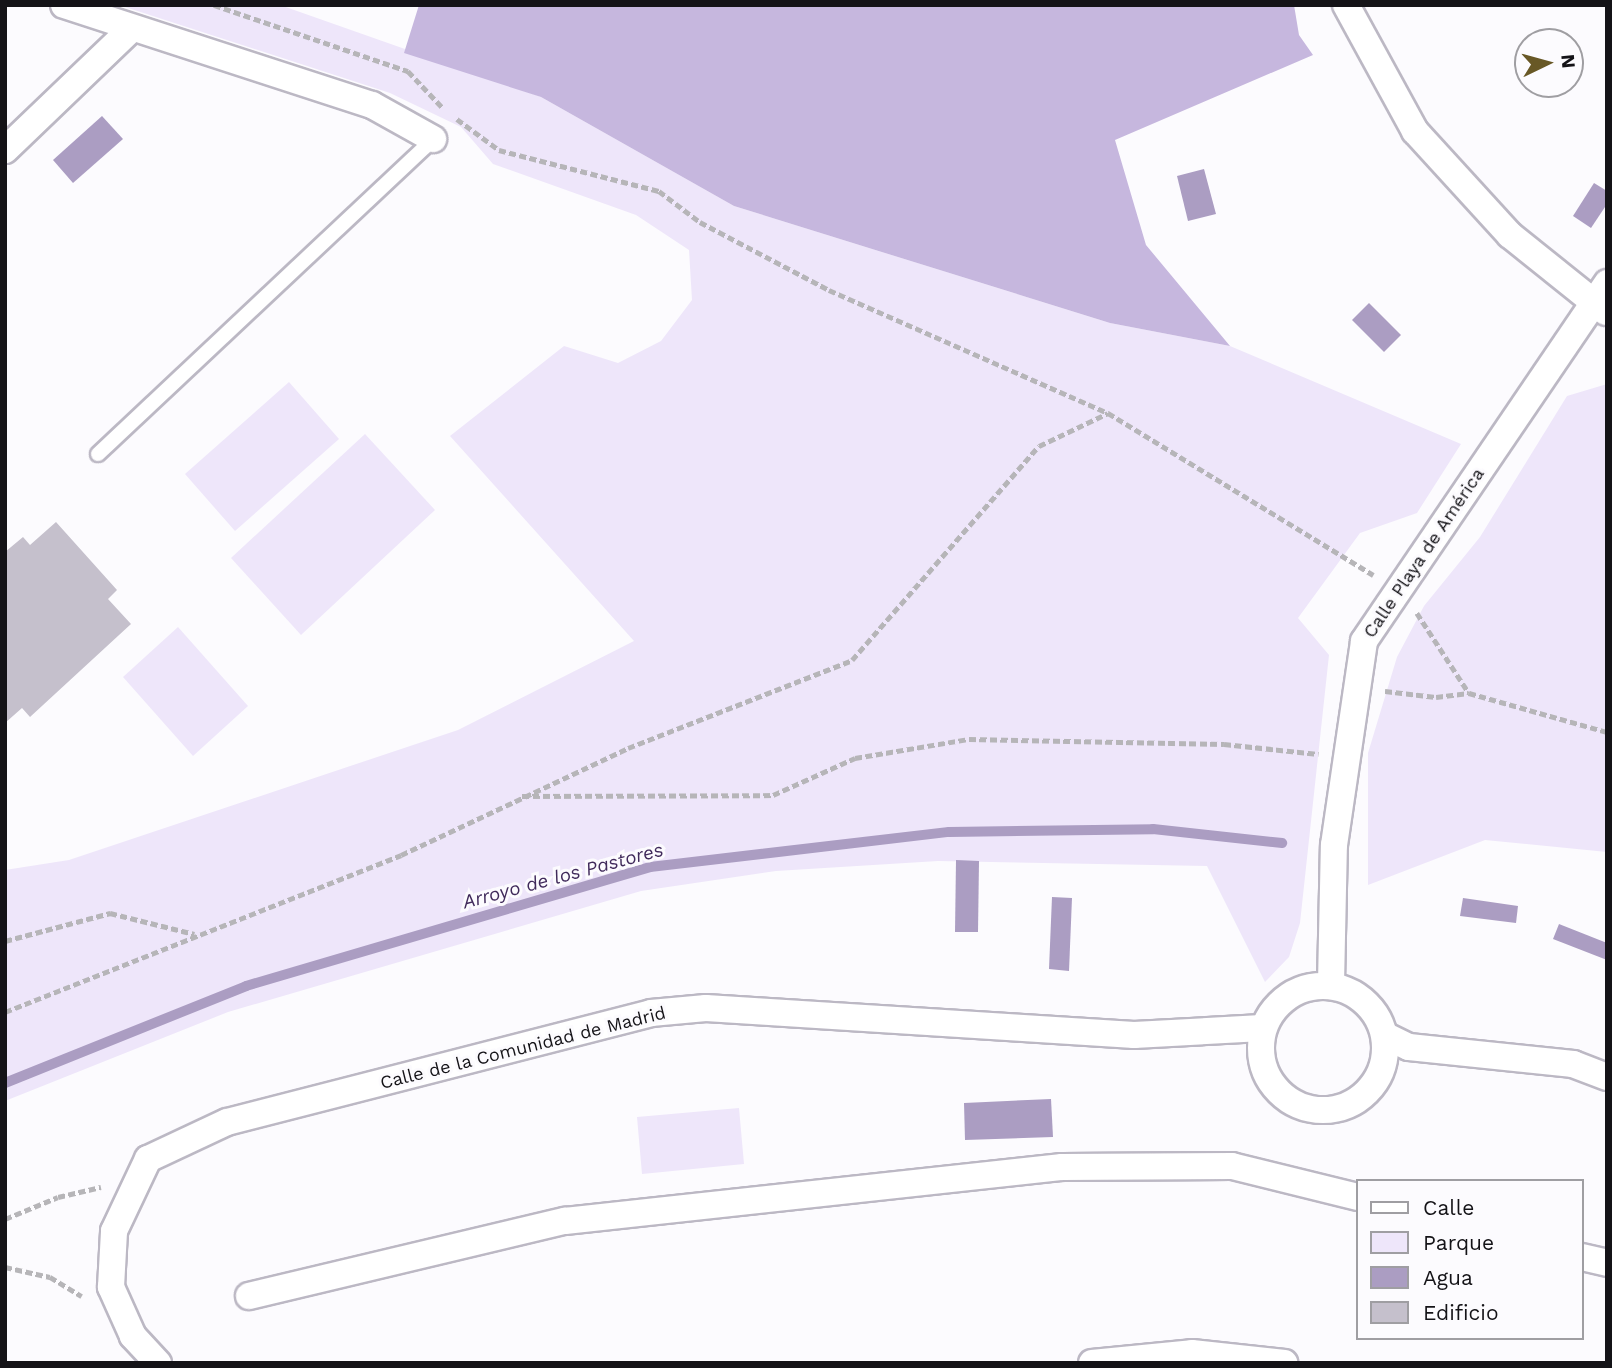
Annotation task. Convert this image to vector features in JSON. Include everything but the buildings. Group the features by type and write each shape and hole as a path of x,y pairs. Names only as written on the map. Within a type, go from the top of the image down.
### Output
{"street":[{"path":"64,5 131,29 372,105 433,139"},
{"path":"1346,5 1415,131 1510,235 1602,300"},
{"path":"5,150 131,29"},
{"name":"Calle Playa de América","path":"1331,984 1334,845 1364,641 1602,300"},
{"path":"1331,984 1367,1001 1386,1036 1382,1074 1357,1103 1320,1112 1283,1099 1262,1067 1262,1028 1288,994 1331,984"},
{"name":"Calle de la Comunidad de Madrid","path":"158,1363 128,1323 111,1287 114,1231 148,1159 227,1122 651,1013 706,1009 1134,1035 1262,1028"},
{"path":"1386,1036 1409,1047 1573,1065 1607,1077"},
{"path":"249,1296 565,1221 1062,1167 1232,1166 1356,1197"},
{"path":"1584,1257 1607,1263"},
{"path":"1092,1363 1192,1353 1284,1363"}],"lane":[{"path":"98,454 433,139"}],"path":[{"path":"214,5 408,71 445,110 499,150 659,191 710,228 829,290 1108,413 1343,553 1398,593 1433,631 1469,693"},
{"path":"5,1012 195,934 401,855 518,796 852,660 1039,446 1108,413"},
{"path":"1357,687 1436,697 1469,693 1607,732"},
{"path":"518,796 773,795 855,758 970,738 1224,744 1347,758"},
{"path":"5,941 110,913 195,934"},
{"path":"5,1219 58,1197 139,1178"},
{"path":"5,1267 50,1277 128,1323"}],"green space":[{"path":"119,5 280,5 541,97 734,206 1110,323 1230,346 1461,444 1417,513 1360,533 1298,618 1329,655 1300,923 1289,957 1265,982 1207,866 938,861 776,871 641,891 228,1012 5,1101 5,870 69,860 458,730 634,641 450,436 564,346 618,363 661,341 692,300 689,250 636,215 493,164 461,127 390,93"},
{"path":"289,382 339,439 235,531 185,474"},
{"path":"1607,384 1607,852 1485,840 1368,885 1368,753 1397,657 1424,606 1480,537 1567,396"},
{"path":"365,434 435,510 301,635 231,558"},
{"path":"178,627 248,706 193,756 123,677"},
{"path":"739,1108 744,1164 642,1174 637,1117"}],"shaded area":[{"path":"419,5 1294,5 1299,35 1313,55 1115,140 1146,245 1230,346 1110,323 734,206 541,97 404,53"}],"water":[{"path":"102,116 123,139 73,183 53,160"},
{"path":"1204,169 1216,214 1188,221 1177,176"},
{"path":"1594,183 1607,191 1607,204 1591,228 1573,216"},
{"path":"1369,303 1401,335 1384,352 1352,320"},
{"path":"956,860 979,861 978,932 955,932"},
{"path":"1052,897 1072,898 1069,971 1049,969"},
{"path":"1463,898 1518,906 1516,923 1460,916"},
{"path":"1559,924 1607,943 1607,960 1553,939"},
{"path":"1051,1099 1053,1137 965,1140 964,1103"}],"waterway":[{"name":"Arroyo de los Pastores","path":"5,1083 246,986 650,867 949,832 1153,829 1282,843"}]}
